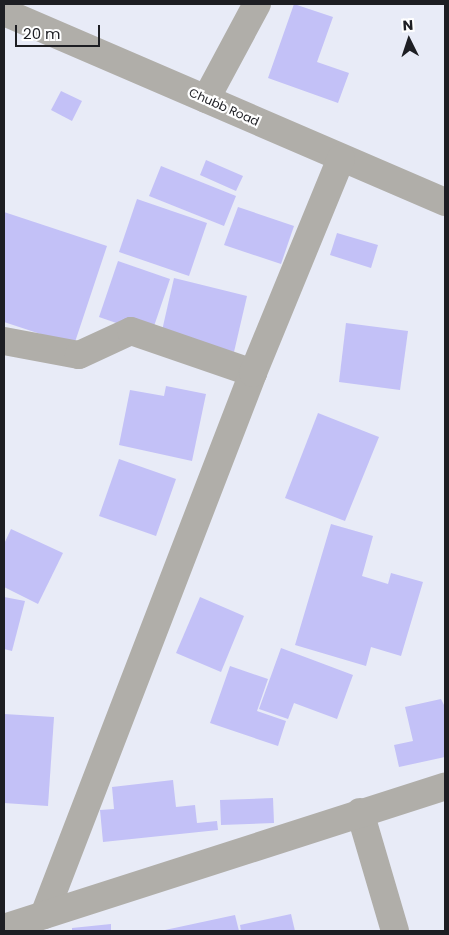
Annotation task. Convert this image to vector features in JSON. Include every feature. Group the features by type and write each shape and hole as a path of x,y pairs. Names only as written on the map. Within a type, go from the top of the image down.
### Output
{"street":[{"path":"206,99 256,4"},
{"name":"Chubb Road","path":"4,12 445,202"},
{"path":"44,916 254,373 340,158"},
{"path":"4,341 79,355 131,331 254,373"},
{"path":"4,928 445,786"},
{"path":"360,812 395,931"}],"building":[{"path":"294,4 333,17 317,62 349,73 338,103 268,78"},
{"path":"61,91 82,101 72,121 51,110"},
{"path":"206,160 243,176 236,191 200,175"},
{"path":"161,166 236,196 224,226 149,196"},
{"path":"137,199 207,223 189,276 119,252"},
{"path":"238,207 294,226 281,264 224,245"},
{"path":"4,212 107,246 74,345 4,322"},
{"path":"337,233 378,245 371,268 330,255"},
{"path":"118,261 170,279 151,335 99,317"},
{"path":"174,278 247,296 234,352 161,335"},
{"path":"346,323 408,331 400,390 339,382"},
{"path":"166,386 206,394 192,461 119,445 130,390 164,396"},
{"path":"318,413 379,437 345,521 285,498"},
{"path":"119,459 176,479 156,536 99,516"},
{"path":"331,524 373,536 362,576 388,584 391,573 423,582 401,656 371,647 366,666 295,645"},
{"path":"11,529 63,553 38,604 4,587 4,544"},
{"path":"4,597 25,601 12,651 4,649"},
{"path":"200,597 244,616 221,672 176,653"},
{"path":"281,648 353,675 337,719 294,703 288,719 259,709"},
{"path":"230,666 268,679 257,711 286,721 278,746 210,723"},
{"path":"441,699 445,707 445,757 399,767 394,745 413,741 405,707"},
{"path":"4,714 54,717 48,806 4,803"},
{"path":"173,780 176,807 195,805 197,823 217,821 218,830 103,842 100,810 114,809 112,787"},
{"path":"273,798 274,823 221,825 220,800"},
{"path":"291,914 295,931 241,931 240,925"},
{"path":"235,915 239,931 165,931 165,930"},
{"path":"111,924 111,931 72,931 72,928"}]}
